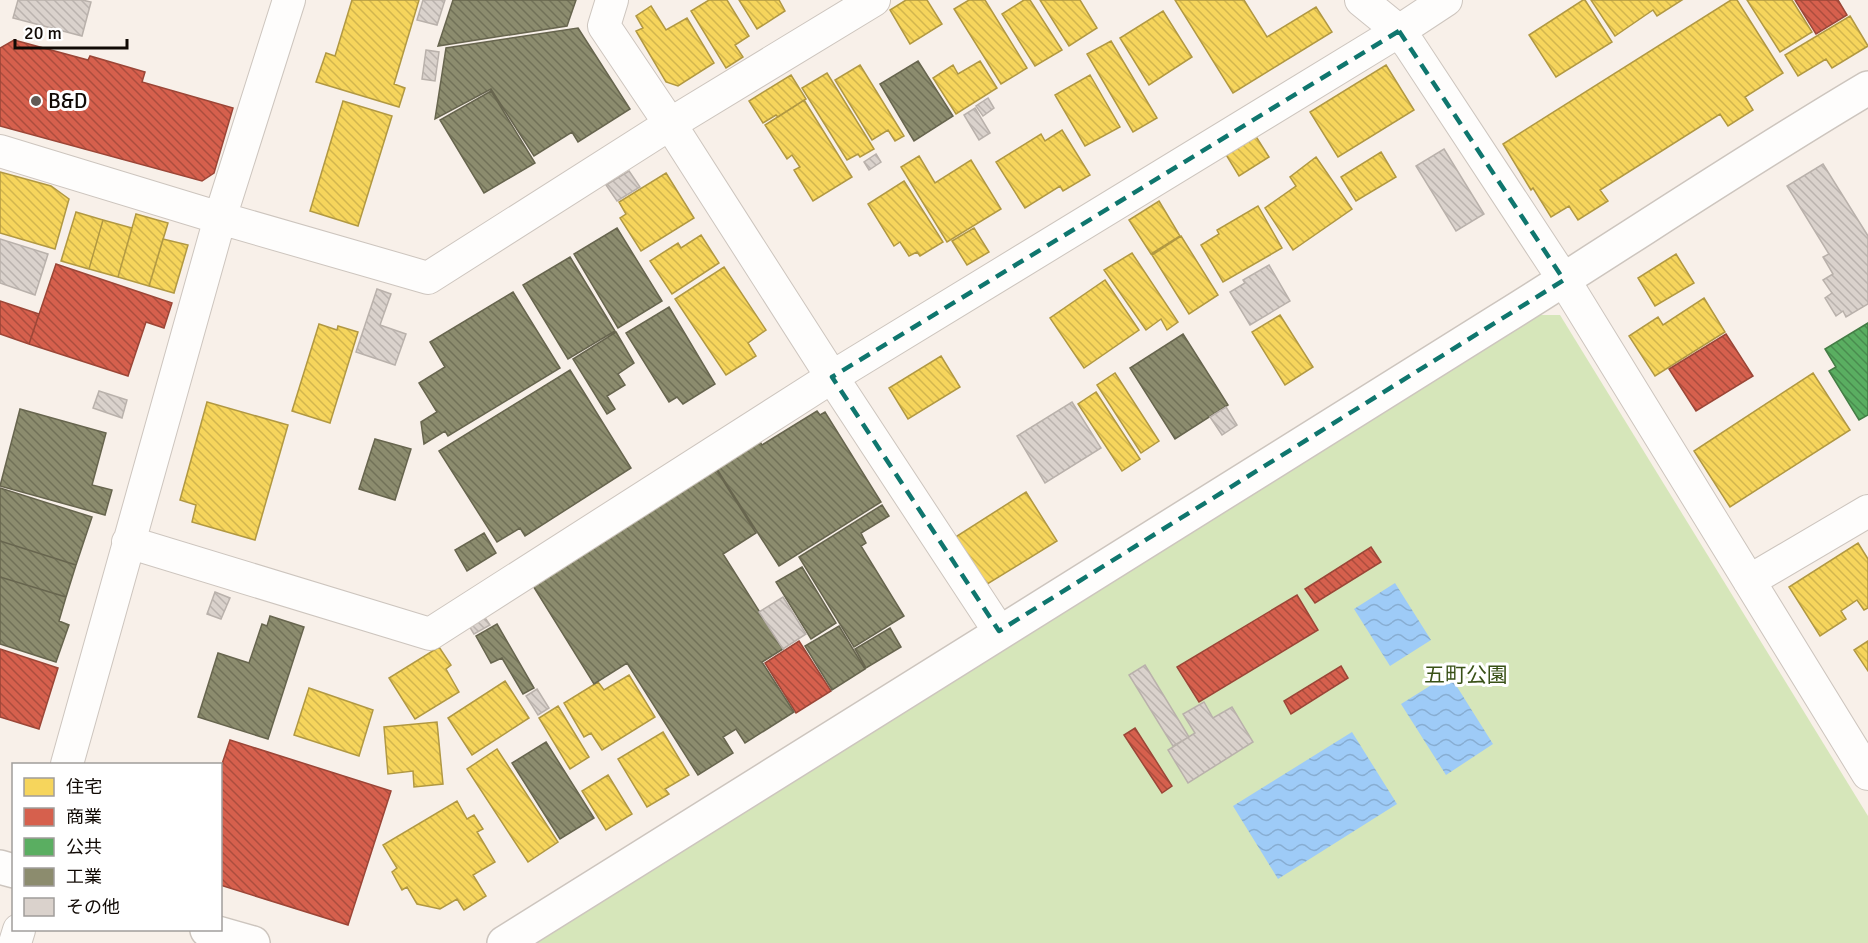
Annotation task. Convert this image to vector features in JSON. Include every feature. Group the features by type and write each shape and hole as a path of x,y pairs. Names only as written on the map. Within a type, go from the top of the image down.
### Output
{"street":[{"path":"68,763 220,218 289,0"},
{"path":"612,0 604,26 999,631"},
{"path":"0,151 428,278 670,124 874,0"},
{"path":"1361,0 1399,31 1564,280 1868,774"},
{"path":"128,542 430,634 832,377 1399,31 1446,0"},
{"path":"504,943 999,631 1564,280 1799,129 1868,88"},
{"path":"1749,581 1868,512"},
{"path":"211,931 253,943"}],"highlighted area":[{"path":"1399,31 1564,280 999,631 832,377"}],"green space":[{"name":"五町公園","path":"1537,315 1560,315 1868,816 1868,943 527,943"}],"water":[{"path":"1395,583 1431,640 1390,666 1354,609"},
{"path":"1449,674 1493,744 1446,775 1401,704"},
{"path":"1352,732 1397,804 1278,879 1233,806"}],"building: 住宅":[{"path":"352,0 419,0 394,84 405,88 399,107 316,82 326,53 335,56"},
{"path":"709,0 727,0 749,36 735,45 743,57 726,68 691,11"},
{"path":"739,0 779,0 785,11 757,29"},
{"path":"906,0 927,0 942,24 910,44 890,10"},
{"path":"969,0 985,0 1027,68 1001,84 954,9"},
{"path":"1024,0 1030,0 1062,50 1035,66 1002,14"},
{"path":"1040,0 1080,0 1097,28 1069,46"},
{"path":"1175,0 1244,0 1267,37 1316,7 1332,32 1233,93"},
{"path":"1583,0 1612,42 1556,77 1529,35"},
{"path":"1591,0 1682,0 1657,16 1653,10 1615,36"},
{"path":"1731,0 1737,0 1783,73 1745,97 1753,110 1728,126 1720,114 1600,190 1608,201 1578,220 1569,206 1551,217 1533,188 1531,190 1503,144"},
{"path":"1747,0 1792,0 1812,32 1780,52"},
{"path":"651,6 666,30 687,18 714,63 678,86 666,82 636,31 643,28 636,16"},
{"path":"1163,11 1192,57 1149,85 1120,38"},
{"path":"1850,16 1868,46 1832,68 1826,59 1798,76 1785,55"},
{"path":"1111,41 1157,118 1133,132 1087,54"},
{"path":"980,61 997,88 956,114 933,78 953,65 958,74"},
{"path":"860,65 904,136 895,141 888,130 872,140 835,80"},
{"path":"1386,65 1414,110 1338,157 1310,112"},
{"path":"827,73 874,149 860,157 858,154 847,160 802,88"},
{"path":"791,75 806,99 778,117 776,115 763,123 749,101"},
{"path":"1090,75 1120,127 1085,146 1055,95"},
{"path":"804,100 852,177 813,201 794,170 800,167 792,155 787,159 765,125"},
{"path":"343,101 392,116 358,226 310,211"},
{"path":"1062,130 1090,175 1063,191 1060,186 1025,208 996,162 1041,134 1045,141"},
{"path":"1255,135 1269,157 1239,176 1225,153"},
{"path":"1381,152 1396,177 1356,201 1341,177"},
{"path":"919,156 935,183 971,160 1001,209 947,242 901,167"},
{"path":"1316,157 1352,209 1293,250 1265,208 1296,186 1290,177"},
{"path":"0,172 51,186 69,199 55,249 0,233"},
{"path":"666,173 694,218 641,251 620,218 626,214 619,202"},
{"path":"904,181 943,242 920,256 917,252 909,256 900,242 894,246 868,204"},
{"path":"1159,201 1180,236 1151,254 1129,220"},
{"path":"1258,206 1282,248 1223,282 1201,245 1219,234 1217,230"},
{"path":"76,212 103,220 89,269 61,261"},
{"path":"136,214 168,223 149,286 118,277"},
{"path":"103,220 132,228 118,277 89,269"},
{"path":"974,228 989,252 967,265 952,241"},
{"path":"701,235 719,263 672,294 650,261 678,243 681,248"},
{"path":"1181,236 1218,295 1189,314 1152,255"},
{"path":"163,239 188,245 174,293 149,286"},
{"path":"1132,253 1178,322 1167,330 1161,319 1146,330 1104,270"},
{"path":"1676,254 1694,283 1655,306 1638,278"},
{"path":"724,267 766,330 748,343 756,356 726,375 675,299"},
{"path":"1105,280 1139,330 1084,368 1050,318"},
{"path":"1704,298 1725,332 1655,376 1629,336 1658,317 1663,325"},
{"path":"1280,315 1313,367 1285,385 1252,332"},
{"path":"319,324 337,330 338,326 358,332 330,423 292,411"},
{"path":"941,356 960,387 908,419 889,388"},
{"path":"1115,373 1159,441 1141,453 1097,385"},
{"path":"1813,373 1850,430 1730,507 1694,451"},
{"path":"1096,392 1140,459 1122,471 1078,404"},
{"path":"207,402 288,425 255,540 192,522 196,505 180,500"},
{"path":"1026,492 1057,541 984,586 954,538"},
{"path":"1858,543 1868,559 1868,608 1864,610 1857,600 1841,611 1846,619 1820,636 1789,587"},
{"path":"1868,641 1868,671 1854,650"},
{"path":"439,647 451,665 446,669 459,692 415,719 389,678"},
{"path":"629,675 655,717 602,750 591,733 584,737 564,703 598,682 604,690"},
{"path":"505,681 529,718 472,755 448,718"},
{"path":"309,688 373,710 359,756 294,735"},
{"path":"558,706 589,757 570,769 539,718"},
{"path":"437,722 443,784 414,787 413,771 388,774 384,727"},
{"path":"663,732 689,775 665,789 669,794 647,807 618,759"},
{"path":"497,749 558,842 528,862 467,769"},
{"path":"608,775 632,814 606,830 582,791"},
{"path":"457,801 467,819 474,815 483,829 477,832 495,862 473,875 486,896 464,910 457,899 440,909 417,904 407,887 402,890 392,872 397,868 383,845"}],"building: 商業":[{"path":"1795,0 1838,0 1847,15 1816,34"},
{"path":"14,40 88,60 90,56 145,72 142,82 233,108 214,173 202,181 0,126 0,48"},
{"path":"56,264 172,303 164,328 146,322 128,376 29,344"},
{"path":"0,301 39,314 29,344 0,334"},
{"path":"1726,334 1753,376 1696,411 1669,369"},
{"path":"1371,547 1381,562 1315,603 1305,589"},
{"path":"1297,595 1318,630 1199,702 1177,667"},
{"path":"799,641 831,691 796,713 765,663"},
{"path":"0,649 58,668 39,729 0,717"},
{"path":"1341,666 1348,678 1291,714 1284,701"},
{"path":"1135,728 1172,786 1162,793 1124,735"},
{"path":"230,740 391,791 348,925 222,886 222,764"}],"building: 公共":[{"path":"1868,323 1868,415 1859,420 1829,371 1836,367 1825,349"}],"building: 工業":[{"path":"453,0 576,0 567,26 438,46"},
{"path":"578,28 630,109 578,142 572,132 534,156 491,89 435,119 446,48"},
{"path":"918,61 953,116 914,141 880,84"},
{"path":"491,91 535,163 484,193 440,120"},
{"path":"617,228 662,301 618,328 574,254"},
{"path":"570,257 615,331 568,359 523,285"},
{"path":"513,292 560,368 448,436 445,431 424,444 421,422 437,412 419,383 445,367 430,342"},
{"path":"669,307 715,384 683,404 677,397 669,402 626,333"},
{"path":"616,332 634,363 618,374 625,385 607,396 615,409 607,414 573,359"},
{"path":"1183,334 1228,405 1175,439 1130,368"},
{"path":"570,370 631,468 525,536 520,528 497,542 439,451"},
{"path":"20,409 106,433 92,485 112,490 105,515 0,486"},
{"path":"817,411 820,415 825,412 881,502 779,566 715,466 758,438 762,445"},
{"path":"375,439 411,449 395,500 359,489"},
{"path":"714,466 756,533 723,554 783,649 762,662 794,712 745,743 736,729 723,737 733,753 698,775 627,663 594,684 530,581"},
{"path":"0,488 92,517 76,565 0,541"},
{"path":"882,505 889,516 861,533 866,543 861,546 904,616 854,647 799,557"},
{"path":"484,533 496,553 467,571 455,550"},
{"path":"0,541 76,565 66,597 0,577"},
{"path":"802,567 836,623 811,639 776,582"},
{"path":"0,577 66,597 59,621 69,625 56,662 0,644"},
{"path":"270,616 304,627 268,739 198,717 218,653 249,663 262,624 267,626"},
{"path":"497,624 534,688 523,694 502,658 491,663 476,636"},
{"path":"839,626 865,669 832,690 805,646"},
{"path":"890,628 901,647 866,668 855,649"},
{"path":"546,742 594,818 560,839 512,763"}],"building: その他":[{"path":"18,0 91,2 82,36 13,18"},
{"path":"423,0 445,0 437,25 417,20"},
{"path":"426,50 439,52 435,81 422,79"},
{"path":"988,98 994,108 983,116 976,106"},
{"path":"975,108 990,133 979,140 964,115"},
{"path":"1444,149 1484,214 1456,231 1416,166"},
{"path":"876,154 881,162 869,170 864,162"},
{"path":"1823,164 1868,236 1868,304 1846,317 1843,311 1836,316 1825,298 1832,293 1823,280 1833,274 1823,257 1829,254 1787,186"},
{"path":"629,171 640,187 617,201 606,185"},
{"path":"0,239 48,254 35,295 0,283"},
{"path":"1269,265 1290,301 1250,325 1230,292 1245,283 1243,280"},
{"path":"377,289 391,294 380,325 406,334 395,365 356,352"},
{"path":"99,391 127,400 122,418 93,408"},
{"path":"1072,402 1101,448 1045,483 1017,436"},
{"path":"1226,407 1237,425 1222,435 1210,417"},
{"path":"215,592 230,598 221,619 207,614"},
{"path":"783,597 806,634 783,649 759,612"},
{"path":"481,612 490,625 474,634 466,621"},
{"path":"1145,665 1189,737 1173,746 1129,675"},
{"path":"537,689 549,708 538,715 526,696"},
{"path":"1204,702 1213,718 1232,707 1253,742 1188,783 1168,750 1195,733 1183,714"}],"place":[{"name":"B&D","path":"36,101"}]}
